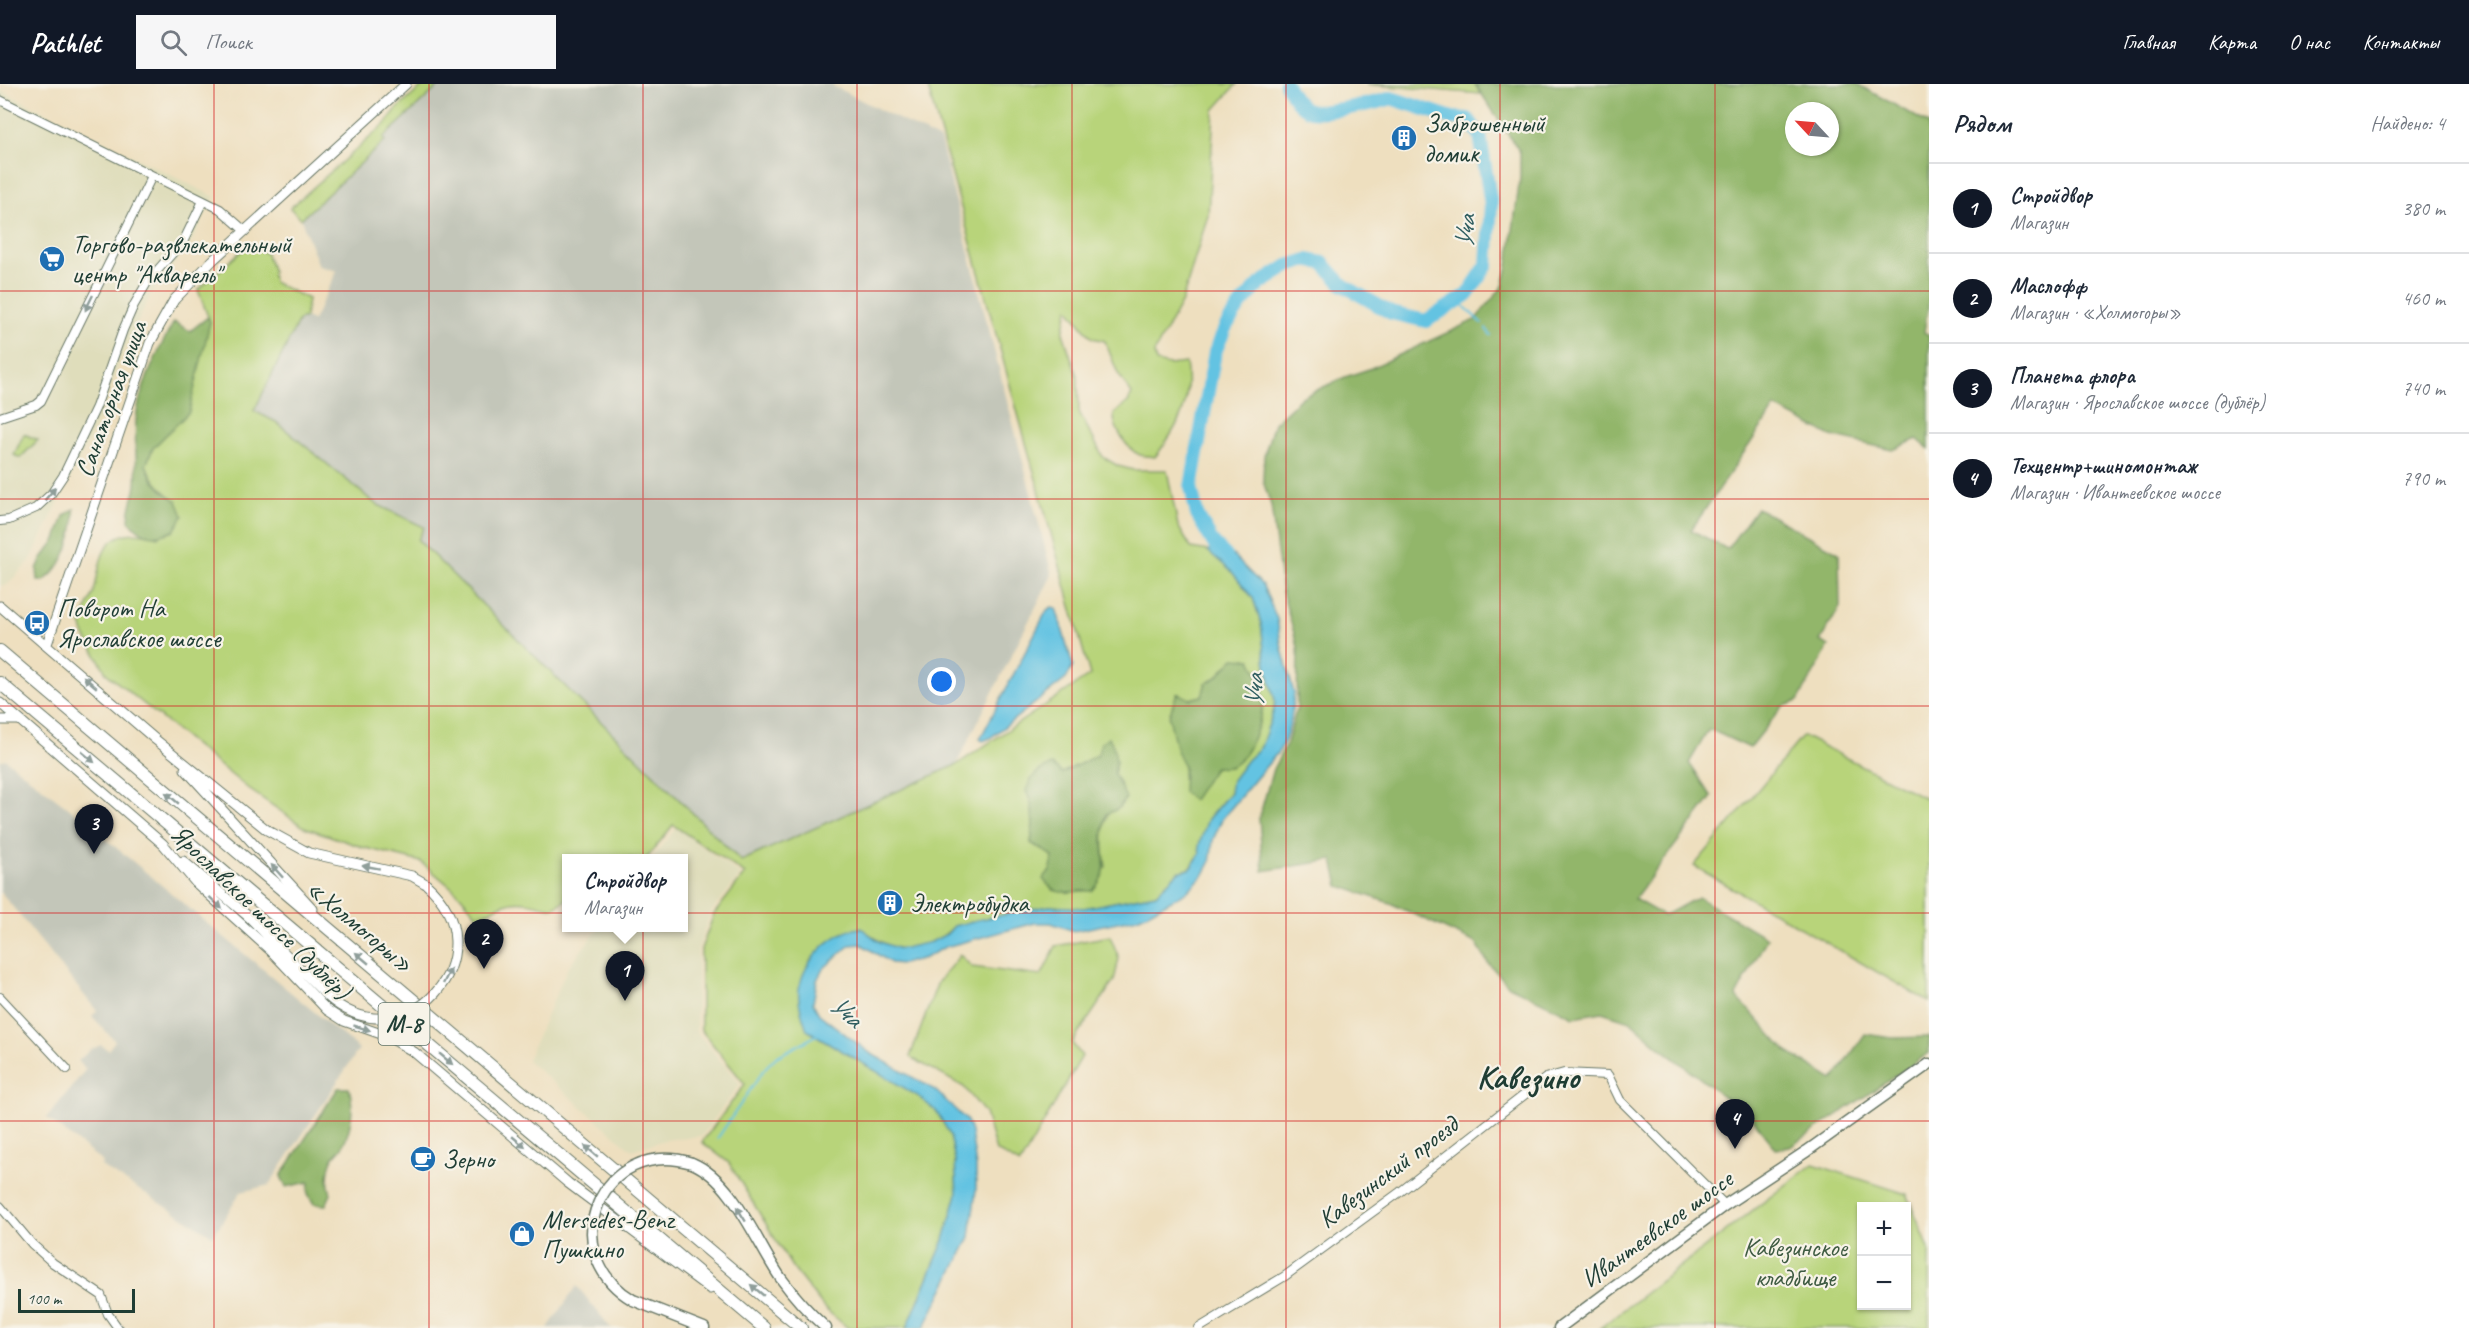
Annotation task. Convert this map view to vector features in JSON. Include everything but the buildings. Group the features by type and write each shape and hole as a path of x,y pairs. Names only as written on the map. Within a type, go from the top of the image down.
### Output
{"highway":[{"name":"«Холмогоры»","path":"0,651 801,1328"},
{"name":"«Холмогоры»","path":"0,683 763,1328"}],"main road":[{"name":"Ивантеевское шоссе","path":"1559,1328 1725,1205 1807,1151 1929,1064"},
{"path":"704,1328 633,1300 618,1290 606,1278 595,1254 591,1228 598,1203 612,1182 633,1166 657,1159 675,1159 692,1162 714,1175 726,1188 781,1277 801,1303 826,1328"}],"street":[{"name":"Санаторная улица","path":"47,645 154,336 174,300 245,231 406,84"},
{"path":"0,100 220,209 245,231"},
{"path":"0,417 36,405 41,401 152,176"},
{"path":"0,521 9,520 36,508 51,494 63,476 96,407 134,305 148,281 184,240 203,201"},
{"path":"0,606 156,740 267,830 309,853 336,861 412,876 426,884 446,906 453,924 455,944 449,972 433,997 408,1013 380,1018 351,1012 327,996 249,917 162,844"},
{"name":"Ярославское шоссе (дублёр)","path":"0,703 162,844 196,883 271,951 327,1010 344,1021 387,1036 414,1052 568,1183 763,1328"},
{"path":"0,720 20,720"},
{"path":"156,740 346,944"},
{"path":"0,997 67,1069"},
{"name":"Кавезинский проезд","path":"1199,1328 1294,1269 1400,1192 1546,1078 1564,1073 1608,1075 1620,1100 1725,1205"},
{"path":"0,1206 53,1263 101,1295 108,1314 118,1328"}],"shaded area":[{"path":"441,84 834,84 833,86 940,140 1052,575 956,765 741,861 418,540 423,527 376,504 276,422 254,411 299,320 305,318 313,321 337,271 319,266 301,219 385,141 383,138"},
{"path":"0,90 215,197 191,242 150,295 123,353 101,415 30,561 7,585 0,586"},
{"path":"5,759 66,806 359,1049 269,1185 241,1192 213,1236 101,1166 103,1162 47,1118 86,1069 78,1061 90,1050 101,1045 108,1050 115,1041 92,1016 97,1011 0,891 0,761"},
{"path":"676,828 741,875 711,912 698,949 696,1031 740,1084 702,1136 665,1140 632,1150 527,1060 568,967 596,932 688,932 688,854 655,854"},
{"path":"577,1286 610,1327 614,1328 548,1328"}],"green space":[{"path":"425,84 441,84 383,138 385,141 301,219 290,208 385,124 396,110"},
{"path":"927,84 1237,84 1214,110 1208,215 1182,301 1154,353 1156,362 1169,365 1186,363 1187,377 1182,413 1171,435 1155,457 1135,452 1118,431 1114,414 1128,402 1132,394 1118,374 1105,341 1092,338 1068,308 1063,333 1078,379 1079,412 1103,457 1118,466 1133,470 1167,470 1178,526 1191,548 1208,551 1232,572 1253,598 1261,623 1266,666 1275,700 1274,710 1261,747 1247,760 1232,780 1230,792 1208,819 1199,845 1200,854 1189,869 1178,872 1156,894 1084,908 1049,906 954,926 936,940 905,949 888,945 861,928 827,943 810,961 807,1030 918,1096 937,1112 950,1135 955,1160 957,1194 944,1240 907,1328 848,1328 824,1308 792,1267 729,1163 702,1142 745,1084 701,1030 701,949 714,914 745,874 673,825 650,854 562,854 562,902 553,908 515,902 499,906 479,917 458,893 421,862 362,847 304,827 250,790 107,674 85,636 80,621 94,592 101,559 110,543 127,534 140,533 158,537 177,501 159,485 146,465 153,448 165,434 210,322 198,290 248,245 266,253 272,269 273,282 308,299 305,318 299,320 254,411 276,422 376,504 424,527 418,540 741,861 956,765 1090,675","holes":["1251,659 1263,696 1262,714 1259,725 1243,756 1229,767 1215,766 1207,777 1182,779 1184,766 1169,717 1177,693 1190,699 1202,696 1206,683 1217,677 1225,667","1101,743 1116,761 1114,775 1121,785 1105,824 1103,843 1106,867 1076,890 1069,892 1052,890 1053,856 1031,843 1032,802 1062,773 1098,755"]},
{"path":"1366,84 1475,84 1480,94"},
{"path":"1475,84 1857,84 1929,124 1929,300 1924,332 1929,335 1929,449 1917,439 1893,450 1831,436 1775,407 1691,530 1727,549 1757,508 1839,553 1840,607 1820,641 1829,646 1798,701 1782,707 1750,748 1709,729 1689,763 1712,797 1634,899 1664,916 1698,897 1767,938 1736,996 1786,1051 1833,1080 1865,1034 1892,1038 1929,1037 1929,1053 1790,1147 1776,1149 1754,1120 1630,1021 1602,1012 1574,1017 1509,986 1488,963 1476,943 1390,903 1339,886 1333,860 1263,871 1259,818 1273,769 1287,743 1297,708 1298,647 1282,591 1271,505 1263,481 1264,456 1274,423 1302,397 1475,320 1503,286 1508,266 1520,178 1520,152"},
{"path":"208,317 210,322 189,412 153,448 146,465 153,480 177,501 183,516 174,531 155,536 145,534 129,521 136,485 138,409 145,383 174,322 190,331"},
{"path":"24,434 38,440 20,458 14,455"},
{"path":"74,509 72,531 65,555 53,573 44,581 38,581 37,569 42,558 56,540 64,516"},
{"path":"1234,658 1251,659 1263,694 1261,717 1254,738 1242,757 1229,767 1215,767 1193,800 1183,792 1184,766 1178,755 1169,717 1177,693 1190,699 1202,696 1206,683 1217,677"},
{"path":"1803,736 1929,800 1929,1002 1694,866"},
{"path":"1109,737 1116,761 1114,774 1126,798 1118,809 1106,814 1103,835 1103,873 1092,891 1060,892 1049,886 1043,879 1051,869 1053,856 1031,843 1033,816 1026,791 1038,771 1052,765 1062,773 1098,755 1101,743"},
{"path":"1110,936 1119,958 1114,981 1072,1043 1082,1056 1020,1164 996,1151 985,1113 964,1087 910,1057 938,982 960,955 972,967 1041,976 1056,946"},
{"path":"338,1088 349,1088 352,1103 350,1126 342,1147 330,1167 328,1181 331,1194 326,1205 314,1204 308,1194 309,1182 286,1187 281,1176"},
{"name":"Кавезинское кладбище","path":"1813,1164 1907,1194 1910,1202 1857,1202 1857,1310 1911,1310 1911,1204 1929,1249 1929,1328 1600,1328"}],"water":[{"path":"1219,541 1263,586 1277,619 1282,649 1294,693 1291,720 1285,740 1279,751 1222,819 1213,840 1210,863 1204,874 1188,891 1137,918 1074,931 1051,923 1035,923 945,947 925,958 902,964 891,963 861,944 850,945 823,969 817,980 813,1003 819,1014 870,1053 935,1090 967,1121 971,1132 976,1167 976,1190 970,1237 924,1328 907,1328 944,1240 957,1194 955,1160 950,1135 937,1112 918,1096 807,1030 799,999 802,978 821,949 850,930 861,928 880,942 900,949 931,942 947,934 954,926 977,920 1049,906 1084,908 1156,894 1178,872 1190,869 1200,854 1199,845 1208,819 1230,793 1232,780 1247,760 1261,747 1274,710 1275,700 1266,666 1261,623 1253,598 1232,572 1208,551"},
{"path":"1052,607 1056,608 1073,666 1066,679 983,741 980,739 1047,610"}],"waterway":[{"name":"Уча","path":"1226,556 1214,544 1197,515 1191,487 1215,352 1226,326 1241,304 1260,284 1288,266 1307,260 1323,263 1343,285 1391,313 1426,321 1467,295 1487,265 1491,205 1480,135 1468,119 1452,118 1391,98 1351,108 1311,111 1299,104 1286,84"},
{"path":"1458,300 1482,324"},
{"path":"1486,329 1491,335"},
{"path":"717,1139 765,1068 776,1057 817,1035"}],"place":[{"name":"Заброшенный домик","path":"1404,138"},
{"name":"Торгово-развлекательный центр \"Акварель\"","path":"52,259"},
{"name":"Поворот На Ярославское шоссе","path":"37,623"},
{"name":"Планета флора","path":"94,854"},
{"name":"Электробудка","path":"890,903"},
{"name":"Маслофф","path":"484,969"},
{"name":"Стройдвор","path":"625,1001"},
{"name":"Техцентр+шиномонтаж","path":"1735,1149"},
{"name":"Зерно","path":"423,1159"},
{"name":"Mersedes-Benz Пушкино","path":"522,1234"}],"district":[{"name":"Кавезино","path":"1528,1077"}]}
